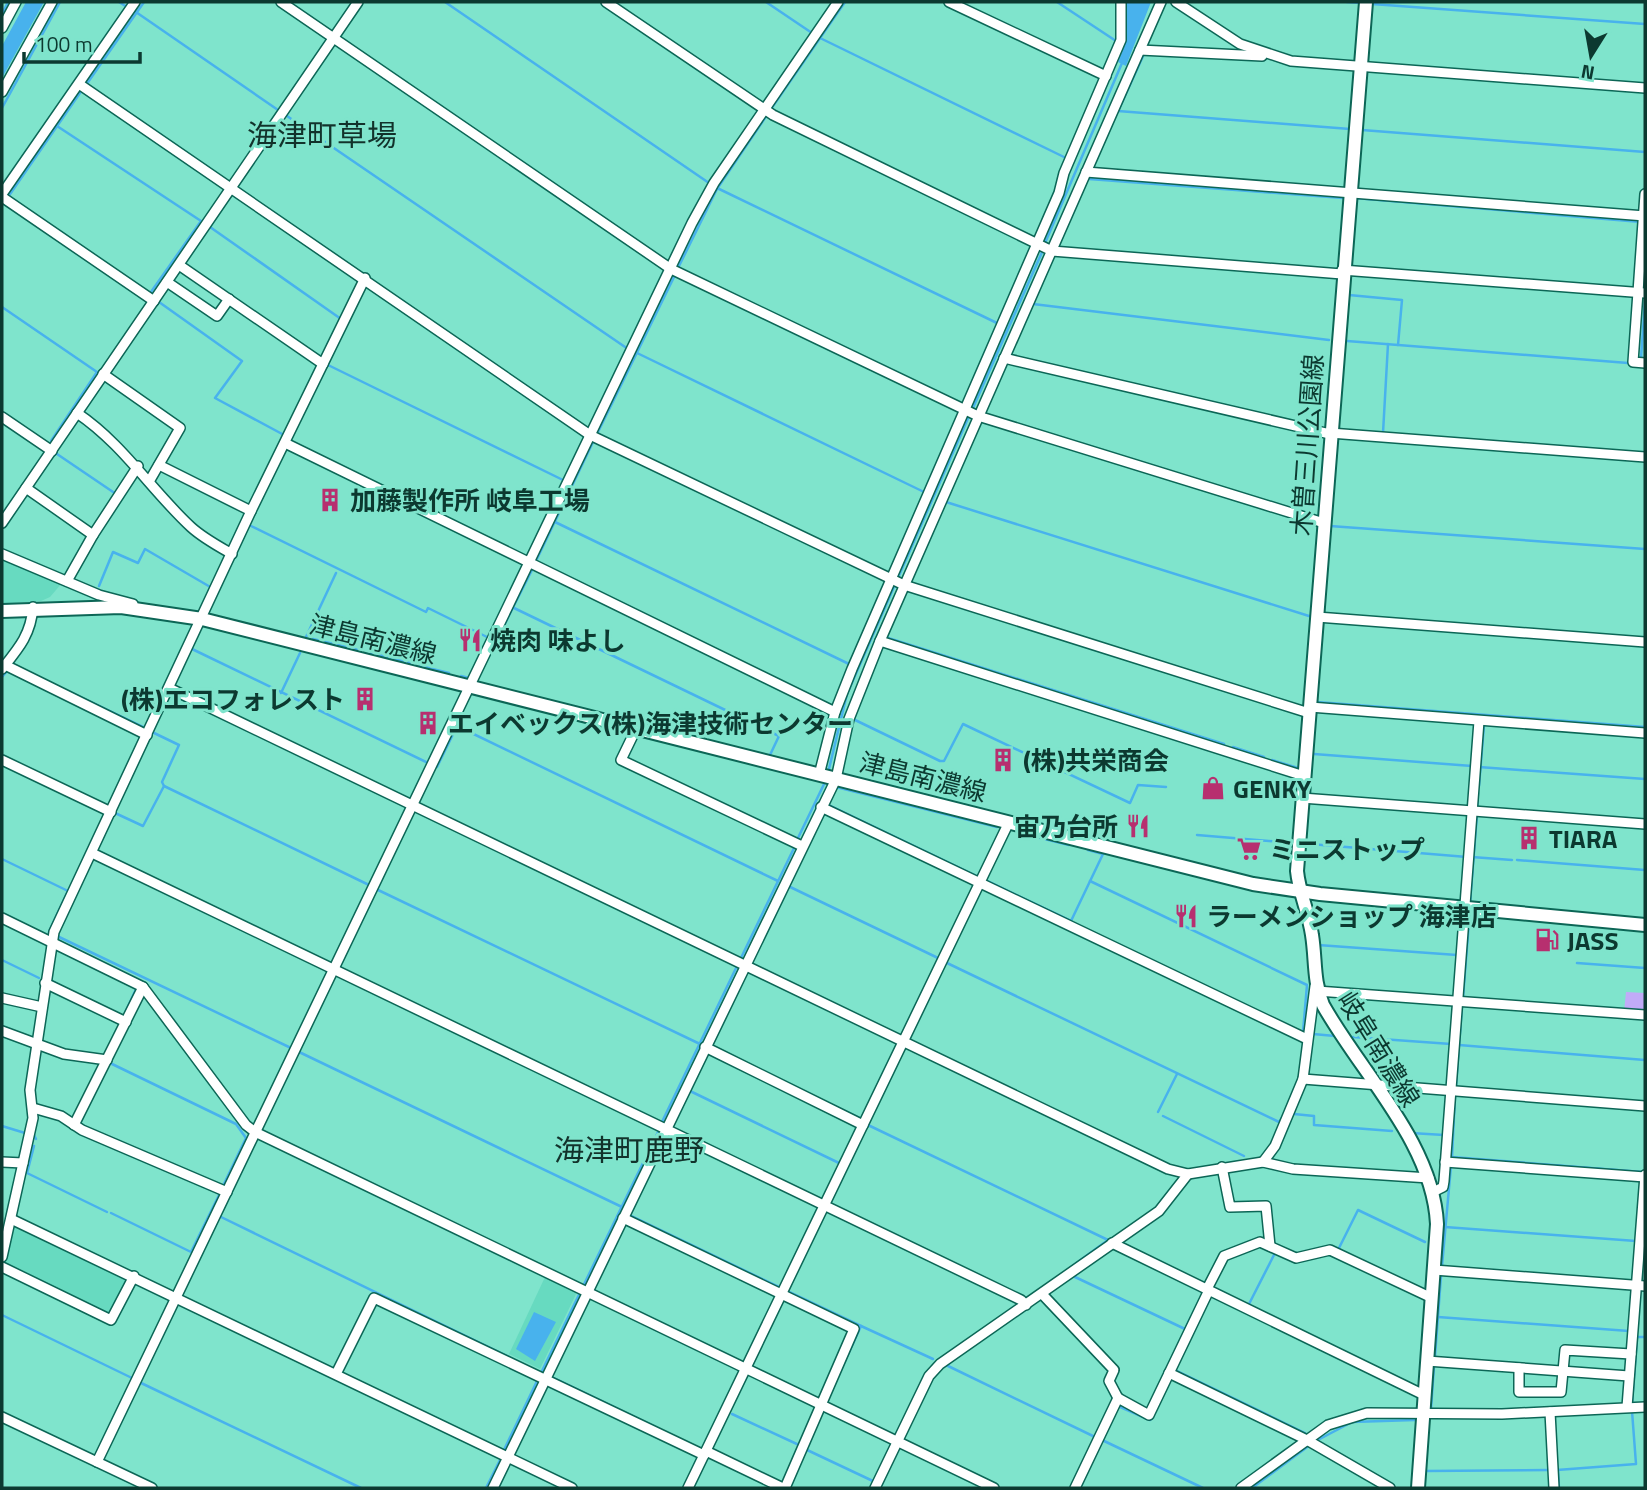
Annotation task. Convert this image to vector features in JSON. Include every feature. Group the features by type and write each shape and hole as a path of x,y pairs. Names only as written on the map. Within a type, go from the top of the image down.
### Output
{"main road":[{"name":"木曽三川公園線","path":"1299,891 1297,871 1302,798 1342,272 1366,2"},
{"name":"津島南濃線","path":"2,611 33,607 89,606 151,610 202,619 1250,884 1299,891"},
{"path":"1299,891 1645,925"},
{"name":"岐阜南濃線","path":"1299,891 1312,936 1316,987 1329,1017 1375,1084 1429,1178 1433,1192 1437,1224 1418,1488"}],"street":[{"path":"3,24 16,2"},
{"path":"2,92 52,2"},
{"path":"135,2 2,196 154,301"},
{"path":"281,2 671,269 977,416 1324,523"},
{"path":"2,523 358,2"},
{"path":"606,2 764,110 1051,250 1641,292"},
{"path":"97,1462 590,435 714,183 838,2"},
{"path":"948,2 1105,76"},
{"path":"828,777 835,712 1039,244 1121,40 1121,2"},
{"path":"493,1488 504,1456 584,1290 624,1215 662,1128 705,1047 798,844 821,807 828,777 849,719 903,585 1161,2"},
{"path":"1176,2 1240,44 1291,61 1645,88"},
{"path":"1140,50 1270,55"},
{"path":"79,84 590,435 903,585 1309,710 1645,733"},
{"path":"1086,172 1644,216"},
{"path":"1645,194 1641,292 1633,362 1645,363"},
{"path":"179,265 323,364"},
{"path":"2,1256 33,1108 30,1090 52,941 251,511 365,278"},
{"path":"167,282 217,316 229,299"},
{"path":"1004,358 1330,433 1645,457"},
{"path":"103,374 180,428 150,481"},
{"path":"77,413 99,427 138,466 193,529 232,554"},
{"path":"2,417 52,451"},
{"path":"285,443 835,712"},
{"path":"159,465 251,511"},
{"path":"67,581 138,466"},
{"path":"26,488 93,535"},
{"path":"2,554 99,595 151,610"},
{"path":"33,607 32,627 4,667 147,735"},
{"path":"1317,617 1645,642"},
{"path":"880,641 1304,776"},
{"path":"169,688 1168,1169 1188,1174 1263,1163 1293,1169 1429,1178"},
{"path":"1433,1192 1443,1187 1446,1162 1479,721"},
{"path":"636,729 621,760 798,844"},
{"path":"2,760 111,813"},
{"path":"1302,798 1645,824"},
{"path":"821,807 1307,1039"},
{"path":"688,1488 1009,822"},
{"path":"92,853 1021,1300 1026,1306"},
{"path":"2,918 143,987 246,1125 255,1132 994,1488"},
{"path":"45,983 125,1022"},
{"path":"74,1125 143,987"},
{"path":"1263,1163 1275,1146 1303,1079 1316,987 1645,1015"},
{"path":"2,999 42,1007"},
{"path":"2,1031 37,1046 79,1057 107,1060"},
{"path":"705,1047 863,1125"},
{"path":"1303,1079 1645,1106"},
{"path":"33,1108 61,1115 74,1125 227,1192"},
{"path":"2,1162 23,1163"},
{"path":"1446,1162 1645,1176 1641,1286 1631,1354 1627,1407"},
{"path":"1222,1167 1230,1207 1266,1206 1270,1246"},
{"path":"875,1488 929,1376 940,1364 1159,1211 1188,1174"},
{"path":"336,1374 374,1298 784,1488 823,1406 854,1329 783,1291 624,1215"},
{"path":"11,1219 572,1488"},
{"path":"1042,1294 1114,1370 1109,1381 1118,1398 1149,1415 1224,1256 1260,1242 1296,1258 1331,1250 1432,1298"},
{"path":"1112,1243 1424,1395"},
{"path":"2,1267 111,1320 134,1276"},
{"path":"1434,1270 1641,1286"},
{"path":"1519,1368 1519,1392 1561,1392 1564,1350 1631,1354"},
{"path":"1427,1361 1629,1376"},
{"path":"1169,1373 1307,1440 1390,1488"},
{"path":"1074,1488 1118,1398"},
{"path":"1241,1488 1328,1425 1357,1415 1550,1412 1645,1407"},
{"path":"1550,1412 1554,1488"},
{"path":"2,1417 152,1488"}],"shaded area":[{"path":"2,558 62,583 50,597 41,601 2,604"},
{"path":"1626,992 1645,993 1645,1013 1624,1012"},
{"path":"17,1224 129,1279 110,1317 9,1268 5,1263 14,1225"},
{"path":"545,1277 577,1292 540,1369 509,1354"}],"water":[{"path":"26,2 44,2 2,78 2,46"},
{"path":"1127,2 1151,2 1126,66 1118,62 1127,39"},
{"path":"534,1312 556,1322 535,1361 516,1349"}],"waterway":[{"path":"2,14 8,2"},
{"path":"2,108 60,2"},
{"path":"119,2 127,7"},
{"path":"86,85 144,2"},
{"path":"445,2 709,183"},
{"path":"766,2 812,33"},
{"path":"771,109 845,2"},
{"path":"1057,2 1116,41"},
{"path":"1347,2 1361,3"},
{"path":"1372,4 1645,24"},
{"path":"133,10 278,110"},
{"path":"818,37 1066,158"},
{"path":"1144,54 1118,111 1350,129"},
{"path":"1045,243 1122,63"},
{"path":"8,197 82,90"},
{"path":"679,266 717,189 767,115"},
{"path":"287,116 628,349"},
{"path":"57,126 201,221 151,292"},
{"path":"1362,130 1645,152"},
{"path":"1089,179 1343,198"},
{"path":"715,187 999,324"},
{"path":"1355,198 1641,222"},
{"path":"210,227 341,319"},
{"path":"972,410 1043,250"},
{"path":"597,434 675,275"},
{"path":"1349,295 1402,300 1398,345"},
{"path":"159,302 242,361 215,398 284,435"},
{"path":"1645,302 1641,358 1645,358"},
{"path":"1033,304 1329,340"},
{"path":"2,307 97,372 51,441"},
{"path":"1347,341 1628,363 1630,357"},
{"path":"323,359 328,343"},
{"path":"1383,433 1388,344"},
{"path":"635,352 924,492"},
{"path":"326,364 565,481"},
{"path":"828,773 847,694 969,416"},
{"path":"535,563 594,440"},
{"path":"57,454 116,494"},
{"path":"946,502 1309,616"},
{"path":"555,522 849,664"},
{"path":"251,526 426,612 428,608 489,638"},
{"path":"1330,526 1645,549"},
{"path":"99,586 113,552 138,563 145,549 212,588"},
{"path":"496,641 532,570"},
{"path":"306,637 336,573"},
{"path":"514,608 779,736 770,755"},
{"path":"885,637 1224,744"},
{"path":"313,639 358,650"},
{"path":"192,649 428,763"},
{"path":"281,693 300,653"},
{"path":"371,653 413,664"},
{"path":"420,666 449,673"},
{"path":"2,677 8,670"},
{"path":"461,676 469,678"},
{"path":"63,689 145,728"},
{"path":"1317,702 1645,727"},
{"path":"853,719 940,761 944,761 963,724 1130,803 1138,785 1166,787"},
{"path":"1479,786 1484,725"},
{"path":"437,767 457,726 778,881"},
{"path":"152,732 179,745 162,782 164,786 369,885"},
{"path":"1233,747 1264,757"},
{"path":"1314,754 1472,766"},
{"path":"1272,760 1298,768"},
{"path":"1479,767 1645,779"},
{"path":"797,840 826,780"},
{"path":"115,813 143,826 164,786"},
{"path":"836,787 997,827"},
{"path":"1477,809 1478,793"},
{"path":"826,804 978,877"},
{"path":"1470,903 1477,814"},
{"path":"1020,833 1069,845"},
{"path":"1197,835 1293,843"},
{"path":"1310,844 1467,857"},
{"path":"740,960 795,846"},
{"path":"987,881 1071,921 1103,854 1088,850"},
{"path":"1472,857 1512,860"},
{"path":"2,859 68,891 49,932"},
{"path":"1517,860 1645,870"},
{"path":"1090,881 1307,985 1303,1032"},
{"path":"786,885 938,958"},
{"path":"376,889 700,1044"},
{"path":"1463,997 1469,922"},
{"path":"57,936 291,1048"},
{"path":"1318,945 1457,955"},
{"path":"2,960 39,978"},
{"path":"947,963 1279,1122 1286,1112"},
{"path":"1577,963 1645,968"},
{"path":"661,1124 737,966"},
{"path":"50,980 61,986"},
{"path":"126,1011 136,989"},
{"path":"1456,1085 1462,1006"},
{"path":"1313,1034 1335,1036"},
{"path":"1353,1037 1451,1044"},
{"path":"1459,1045 1645,1060"},
{"path":"297,1051 622,1207"},
{"path":"110,1063 236,1124 246,1138 223,1186"},
{"path":"1158,1112 1177,1074"},
{"path":"690,1091 839,1163"},
{"path":"1455,1095 1452,1157 1642,1172"},
{"path":"832,1105 861,1119"},
{"path":"1294,1114 1314,1116 1314,1125 1392,1131"},
{"path":"1163,1116 1244,1156"},
{"path":"868,1125 1108,1240 1067,1270"},
{"path":"2,1126 25,1133"},
{"path":"541,1373 659,1130"},
{"path":"1411,1133 1444,1135"},
{"path":"34,1135 36,1139"},
{"path":"34,1146 27,1173 107,1212"},
{"path":"1442,1266 1451,1166"},
{"path":"111,1213 191,1252 220,1193"},
{"path":"1339,1248 1358,1210 1425,1242"},
{"path":"629,1215 781,1288"},
{"path":"219,1216 521,1363"},
{"path":"1445,1227 1636,1241"},
{"path":"1248,1306 1275,1253 1277,1254"},
{"path":"1435,1356 1441,1276"},
{"path":"1075,1277 1185,1329 1191,1317"},
{"path":"787,1291 861,1326 838,1376"},
{"path":"2,1315 134,1379"},
{"path":"1438,1317 1629,1331"},
{"path":"861,1326 933,1359"},
{"path":"1632,1403 1637,1337 1645,1337"},
{"path":"946,1365 1095,1437"},
{"path":"1431,1409 1434,1366"},
{"path":"1175,1370 1305,1433"},
{"path":"551,1377 653,1426"},
{"path":"503,1452 538,1379"},
{"path":"139,1382 361,1488"},
{"path":"1118,1406 1150,1420 1152,1418"},
{"path":"1557,1470 1636,1464 1632,1411"},
{"path":"732,1414 799,1445"},
{"path":"1314,1442 1352,1422 1415,1420"},
{"path":"1102,1440 1203,1488"},
{"path":"1252,1488 1310,1445"},
{"path":"805,1449 875,1482"},
{"path":"486,1488 501,1458"},
{"path":"1425,1471 1549,1470"},
{"path":"1558,1471 1559,1488"}],"place":[{"name":"加藤製作所 岐阜工場","path":"330,500"},
{"name":"焼肉 味よし","path":"470,640"},
{"name":"(株)エコフォレスト","path":"365,699"},
{"name":"エイベックス(株)海津技術センター","path":"428,723"},
{"name":"(株)共栄商会","path":"1003,760"},
{"name":"GENKY","path":"1213,788"},
{"name":"宙乃台所","path":"1138,826"},
{"name":"TIARA","path":"1529,838"},
{"name":"ミニストップ","path":"1249,849"},
{"name":"ラーメンショップ 海津店","path":"1186,916"},
{"name":"JASS","path":"1547,940"}],"district":[{"name":"海津町草場","path":"322,135"},
{"name":"海津町鹿野","path":"629,1150"}]}
